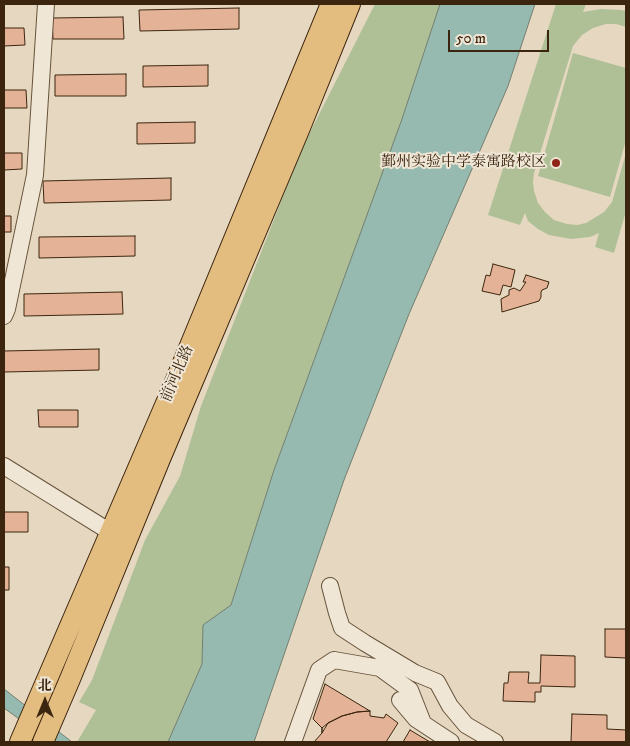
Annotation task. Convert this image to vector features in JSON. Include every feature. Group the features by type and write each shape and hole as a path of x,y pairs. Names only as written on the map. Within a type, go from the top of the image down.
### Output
{"main road":[{"name":"前河北路","path":"43,742 70,679 118,537 181,369 331,4"},
{"name":"前河北路","path":"20,742 50,673 118,537 350,4"}],"street":[{"path":"4,316 35,175 46,4"},
{"path":"4,466 118,537"},
{"path":"330,586 342,628 415,672 437,682 450,706 466,725 495,742"},
{"path":"293,742 319,670 334,660 380,668 410,690 423,723"},
{"path":"400,700 416,719 451,742"}],"green space":[{"path":"375,4 440,4 402,119 274,470 231,605 203,625 202,664 168,742 77,742 96,710 79,702 92,680 145,540 180,476 201,406 287,186 305,142"},
{"path":"556,4 586,4 583,12 601,9 626,11 626,27 606,24 593,28 582,35 573,46 534,173 533,182 538,203 554,220 577,225 586,223 604,212 612,202 626,153 626,211 614,253 595,247 599,233 590,237 571,239 549,235 538,229 528,221 525,213 520,225 488,215"},
{"path":"573,53 626,68 626,140 610,197 538,176"}],"water":[{"path":"440,4 535,4 508,86 409,314 344,480 254,742 168,742 202,664 203,625 231,605 274,470 402,119"},
{"path":"4,689 72,742 51,742 4,708"}],"building":[{"path":"239,8 239,29 140,31 139,10"},
{"path":"123,17 124,39 53,39 52,18"},
{"path":"4,28 24,28 25,45 4,46"},
{"path":"208,65 208,86 143,87 143,66"},
{"path":"126,74 126,96 55,96 55,75"},
{"path":"4,90 26,90 27,108 4,108"},
{"path":"195,122 195,143 137,144 137,123"},
{"path":"4,153 22,153 22,169 4,170"},
{"path":"171,178 171,200 44,203 43,181"},
{"path":"4,216 11,216 11,232 4,232"},
{"path":"135,236 135,256 39,258 39,237"},
{"path":"493,264 515,270 511,287 503,285 500,295 482,291 486,275 490,276"},
{"path":"526,275 549,282 547,288 542,290 539,301 502,312 501,299 509,295 509,290 514,288 520,291 526,282 523,282"},
{"path":"122,292 123,314 24,316 24,294"},
{"path":"99,349 99,370 4,372 4,351"},
{"path":"38,410 78,410 78,427 39,427"},
{"path":"4,512 28,512 28,532 4,532"},
{"path":"4,567 9,567 9,590 4,590"},
{"path":"605,629 626,629 626,658 605,657"},
{"path":"541,655 575,656 575,687 541,686 541,692 535,692 535,702 503,701 504,683 508,683 509,672 529,672 528,683 540,683"},
{"path":"325,684 370,711 342,716 328,723 322,733 322,728 313,719"},
{"path":"370,711 370,716 384,718 386,714 398,723 386,742 314,742 322,733 322,728 328,723 342,716"},
{"path":"572,714 607,715 607,729 626,730 626,742 571,742"},
{"path":"410,730 430,742 403,742"}],"place":[{"name":"鄞州实验中学泰寓路校区","path":"556,163"}]}
